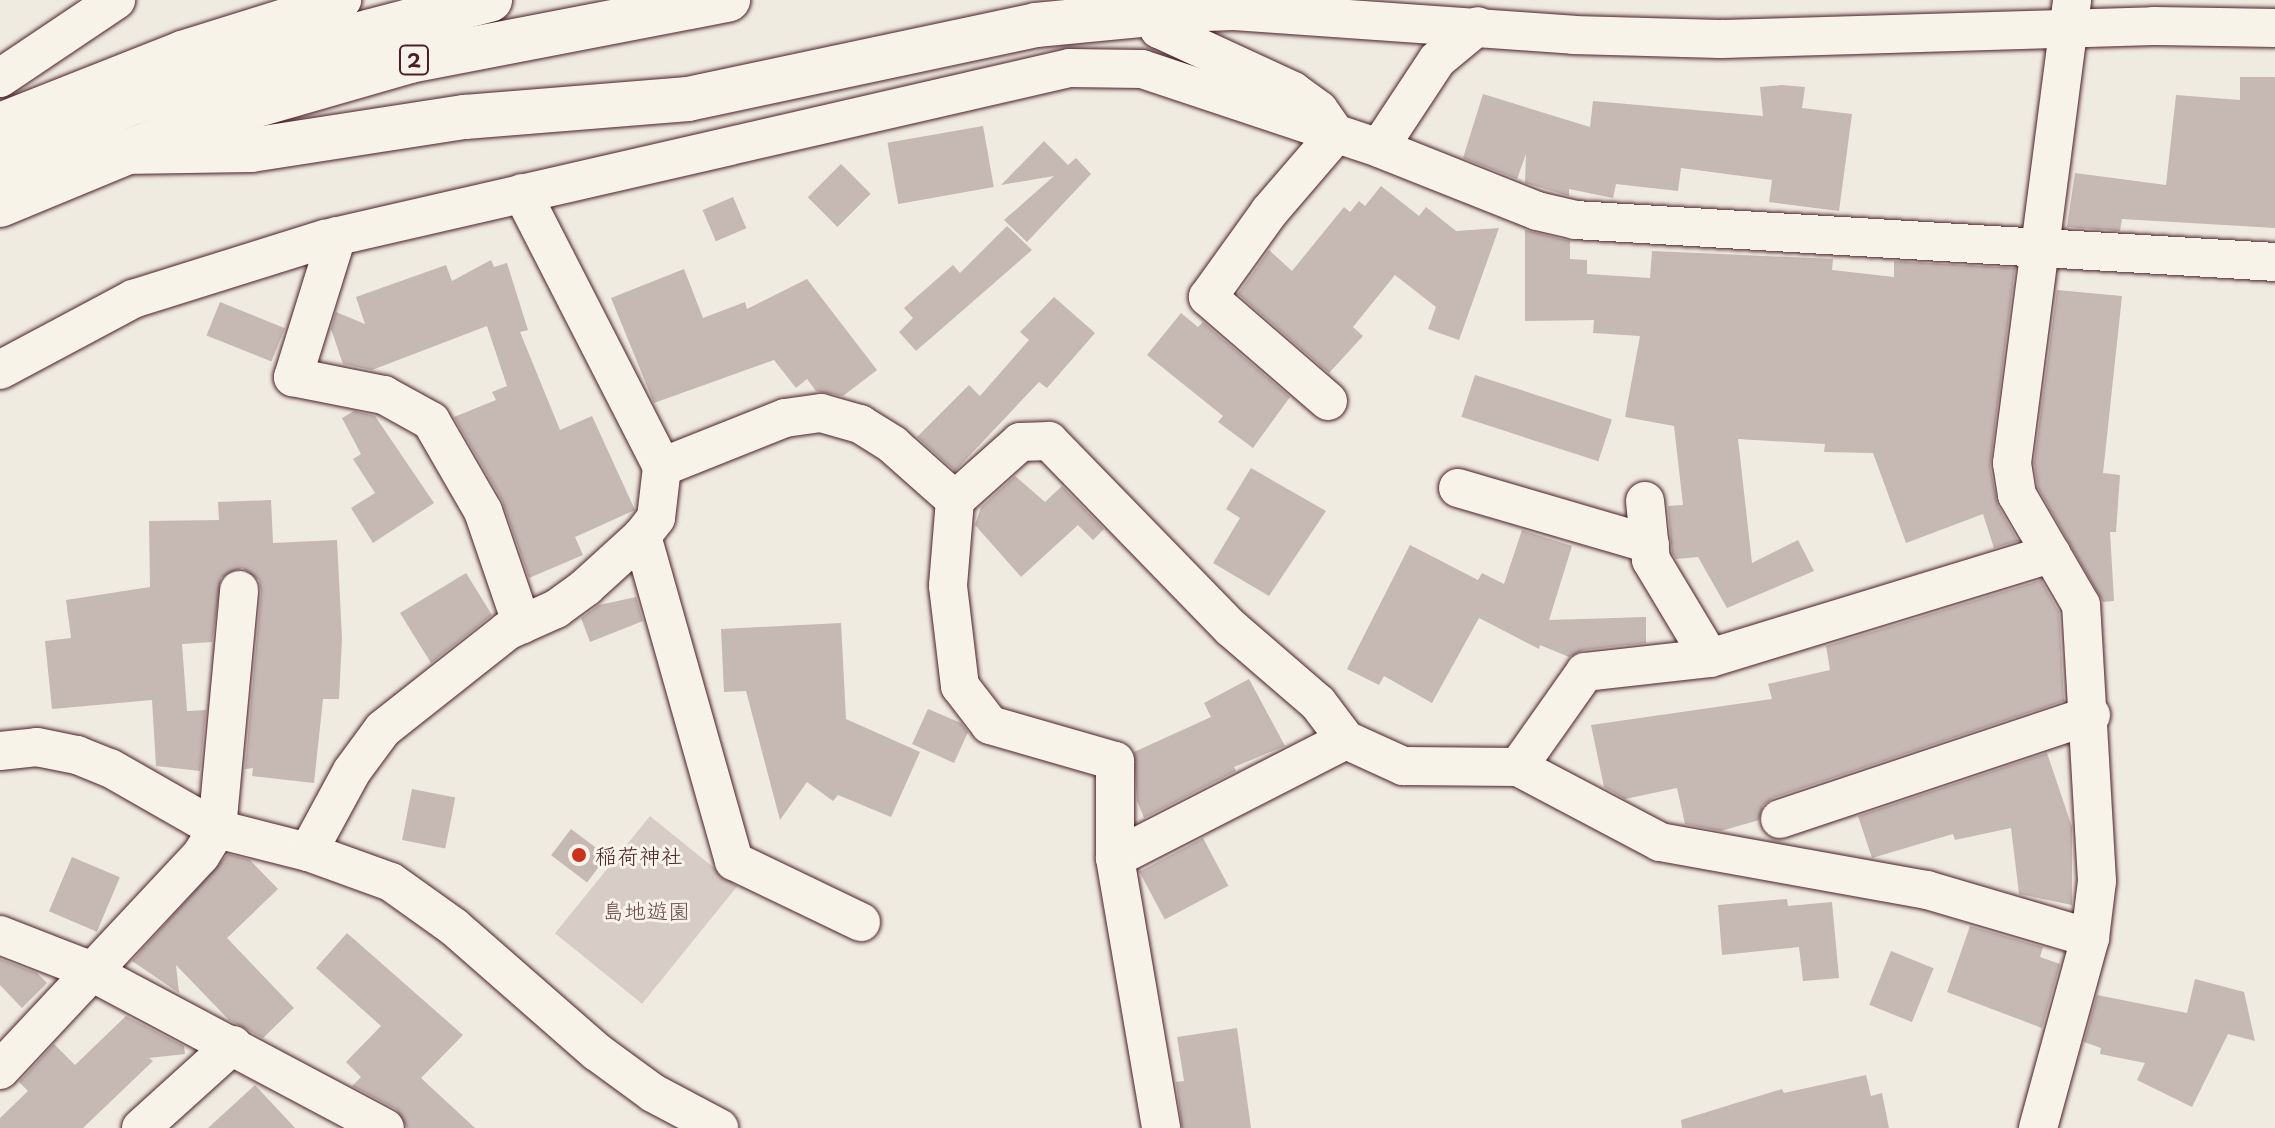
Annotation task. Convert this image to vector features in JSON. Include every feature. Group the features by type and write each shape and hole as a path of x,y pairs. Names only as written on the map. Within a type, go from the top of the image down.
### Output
{"highway":[{"path":"0,161 134,102 257,61 490,0"},
{"name":"2","path":"0,205 208,119 410,61 721,1"},
{"path":"123,152 251,150 465,117 688,99 1036,25 1148,7"}],"street":[{"path":"0,78 116,0"},
{"path":"0,122 182,50 342,0"},
{"path":"1336,134 1319,110 1293,91 1177,41 1159,29 1148,7 1478,26 1573,35 1720,39 2070,16 2275,28"},
{"path":"2038,1128 2090,938 2097,881 2091,715 2081,605 2017,495 2012,463 2044,248 2070,16"},
{"path":"1379,148 1437,60 1478,26"},
{"path":"0,370 133,299 337,236 1070,68 1142,69 1379,148 1511,202 1575,220 2275,262"},
{"path":"1328,401 1208,297 1269,212 1336,134"},
{"path":"308,852 352,771 383,729 522,625 576,594 642,536 656,518 662,467 522,193"},
{"path":"337,236 293,377 384,395 431,421 483,511 522,625"},
{"path":"662,467 785,418 821,413 860,424 893,445 955,500"},
{"path":"1161,1128 1115,858 1115,761 990,725 960,686 948,586 955,500 1020,442 1049,441 1231,628 1318,703 1346,740 1403,766 1518,767 1660,842 1927,890 2090,938"},
{"path":"1458,488 1650,544"},
{"path":"1645,501 1651,560 1710,658"},
{"path":"642,536 734,861 861,922"},
{"path":"1518,767 1585,672 1710,658 2051,554"},
{"path":"0,1070 201,855 217,829 239,590"},
{"path":"1780,819 2091,715"},
{"path":"1115,858 1346,740"},
{"path":"0,751 37,747 77,755 110,768 217,829 308,852 366,871 411,894 597,1052 653,1093 719,1128"},
{"path":"0,935 92,973 385,1128"},
{"path":"141,1128 233,1045"}],"green space":[{"name":"島地遊園","path":"650,816 737,886 642,1004 555,933"}],"building":[{"path":"2240,77 2275,77 2275,228 2122,219 2120,231 2067,227 2075,173 2166,185 2176,95 2240,100"},
{"path":"1760,87 1805,87 1802,108 1852,114 1839,211 1769,202 1772,180 1681,168 1678,191 1616,184 1613,198 1569,189 1569,196 1525,183 1526,154 1517,179 1463,158 1483,94 1590,127 1593,101 1763,116"},
{"path":"983,126 994,187 898,204 887,143"},
{"path":"1044,141 1068,165 1076,158 1091,174 1027,242 1004,220 1054,176 1001,185"},
{"path":"841,164 871,194 837,227 808,197"},
{"path":"1381,186 1419,216 1426,207 1456,231 1499,228 1459,340 1428,329 1436,307 1395,275 1353,327 1363,336 1329,373 1238,294 1269,250 1292,271 1344,207 1350,212 1359,201 1365,206"},
{"path":"733,197 746,228 716,241 703,210"},
{"path":"1007,226 1032,250 916,351 899,332 913,318 904,308 953,265 960,273"},
{"path":"1525,230 1570,241 1570,259 1587,260 1587,274 1650,278 1652,251 1833,259 1832,270 1894,277 1894,261 2015,268 1990,466 1998,506 2018,541 1994,548 1983,514 1906,543 1873,453 1824,452 1825,444 1738,439 1752,563 1798,540 1814,571 1727,608 1698,557 1676,559 1672,553 1668,506 1683,505 1674,426 1625,417 1640,336 1593,333 1594,320 1525,321"},
{"path":"491,260 494,267 507,263 528,330 520,332 560,430 592,416 635,510 575,537 583,555 529,578 502,500 454,417 496,400 492,392 507,386 487,326 372,370 343,364 331,329 336,312 365,324 356,297 446,265 452,281"},
{"path":"684,269 703,318 745,302 747,309 807,279 877,370 843,396 816,391 807,379 796,388 774,360 654,403 611,298"},
{"path":"2057,290 2122,296 2103,473 2120,475 2116,532 2110,532 2114,601 2103,602 2038,488 2034,463"},
{"path":"1054,297 1095,333 1047,388 1039,382 955,471 917,437 969,385 980,396 1029,340 1020,332"},
{"path":"220,302 285,328 271,362 207,335"},
{"path":"1181,313 1198,327 1203,322 1290,397 1253,448 1218,422 1223,416 1147,355"},
{"path":"1475,375 1612,419 1598,461 1461,417"},
{"path":"354,411 375,416 434,503 373,543 351,508 375,493 353,459 361,454 342,418"},
{"path":"1251,468 1326,511 1269,596 1213,563 1240,518 1226,509"},
{"path":"1015,476 1045,502 1062,486 1104,529 1093,540 1078,525 1021,577 975,525 981,507"},
{"path":"271,500 273,543 337,540 342,638 339,699 323,699 314,783 252,776 253,768 245,769 261,592 259,580 242,568 221,578 212,642 182,644 187,711 206,710 200,771 156,766 152,700 52,709 45,641 71,638 66,600 150,587 149,521 219,520 218,502"},
{"path":"1522,530 1572,546 1549,620 1646,617 1646,643 1583,650 1569,657 1540,645 1539,649 1479,618 1432,703 1384,676 1379,685 1347,669 1410,545 1478,580 1482,573 1504,584"},
{"path":"466,573 492,615 431,663 400,613"},
{"path":"2041,580 2059,612 2064,701 1773,798 1763,805 1759,820 1721,831 1685,824 1677,788 1625,799 1604,787 1591,725 1772,699 1768,684 1830,670 1826,646"},
{"path":"636,597 643,621 590,642 581,618 599,605"},
{"path":"841,623 846,719 920,752 891,817 838,795 833,801 807,782 780,820 746,691 724,692 721,629"},
{"path":"1249,679 1285,746 1234,767 1236,771 1144,818 1137,801 1134,752 1211,717 1204,703"},
{"path":"928,709 961,723 968,732 954,763 912,744"},
{"path":"2047,753 2072,827 2072,905 2019,894 2011,828 1955,840 1953,834 1872,858 1858,816"},
{"path":"412,789 455,797 445,848 402,840"},
{"name":"稲荷神社","path":"571,829 607,856 587,882 551,855"},
{"path":"1203,838 1228,886 1165,919 1139,872"},
{"path":"228,854 250,860 278,889 227,938 294,1008 263,1038 229,1020 176,965 179,993 132,961"},
{"path":"72,857 120,877 97,932 49,911"},
{"path":"1787,899 1788,906 1832,902 1839,978 1803,981 1799,947 1722,955 1718,905"},
{"path":"1970,926 2043,947 2040,957 2060,964 2042,1028 1947,992"},
{"path":"347,933 463,1035 421,1078 475,1128 407,1128 396,1109 352,1086 361,1077 346,1062 381,1026 316,968"},
{"path":"1891,951 1934,968 1912,1022 1869,1005"},
{"path":"0,959 37,973 47,983 22,1008 0,985"},
{"path":"2195,979 2244,992 2255,1041 2228,1034 2192,1107 2137,1080 2145,1063 2100,1054 2101,1048 2084,1042 2097,995 2187,1013"},
{"path":"126,1016 184,1046 185,1054 149,1058 153,1061 83,1128 0,1128 0,1118 28,1091 19,1082 54,1044 75,1065"},
{"path":"1237,1028 1251,1128 1182,1128 1176,1082 1184,1081 1177,1037"},
{"path":"1866,1075 1871,1096 1882,1093 1889,1128 1682,1128 1681,1120 1782,1089 1784,1093"},
{"path":"255,1085 295,1128 208,1128"}],"place":[{"name":"稲荷神社","path":"579,855"}]}
